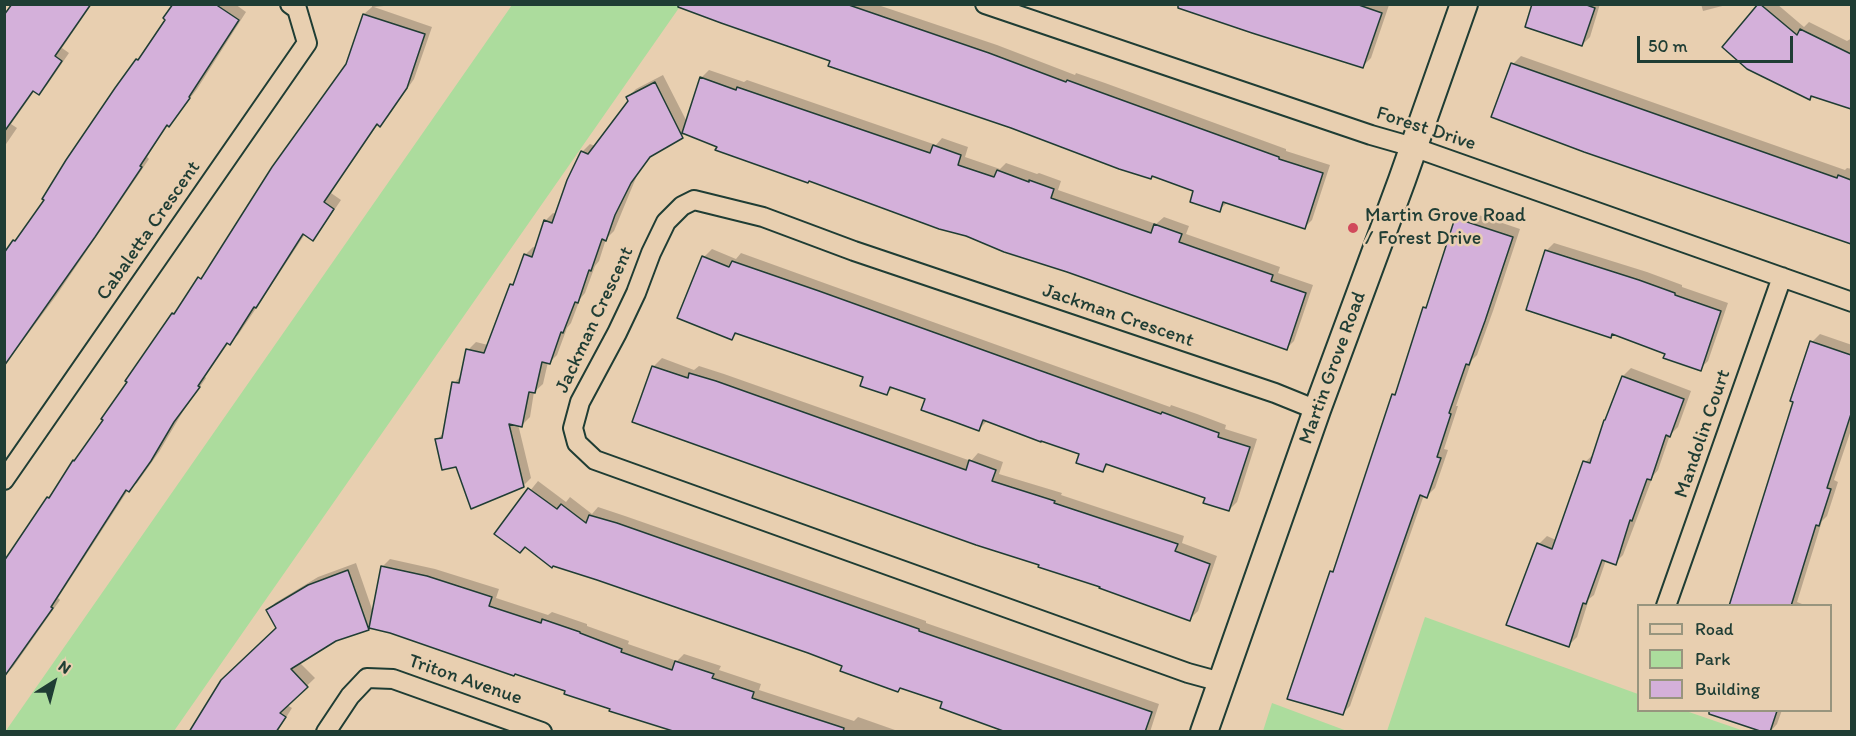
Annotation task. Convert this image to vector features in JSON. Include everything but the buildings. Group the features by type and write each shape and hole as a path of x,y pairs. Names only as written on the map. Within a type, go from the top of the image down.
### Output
{"street":[{"name":"Cabaletta Crescent","path":"4,480 307,43 297,9 290,4"},
{"name":"Forest Drive","path":"985,4 1371,135 1413,147 1851,302"},
{"name":"Martin Grove Road","path":"1204,732 1317,410 1464,4"},
{"name":"Jackman Crescent","path":"1221,682 1188,673 595,460 577,443 573,428 580,402 617,333 666,222 682,206 694,200 763,217 854,251 1275,393 1317,410"},
{"name":"Mandolin Court","path":"1667,604 1782,277"},
{"name":"Triton Avenue","path":"326,732 350,696 367,678 393,679 543,732"}],"green space":[{"path":"512,5 681,5 174,731 5,732"},
{"path":"1425,617 1637,694 1637,712 1689,712 1744,731 1387,731"},
{"path":"1272,703 1347,731 1263,731"}],"place":[{"name":"Martin Grove Road / Forest Drive","path":"1353,228"}]}
